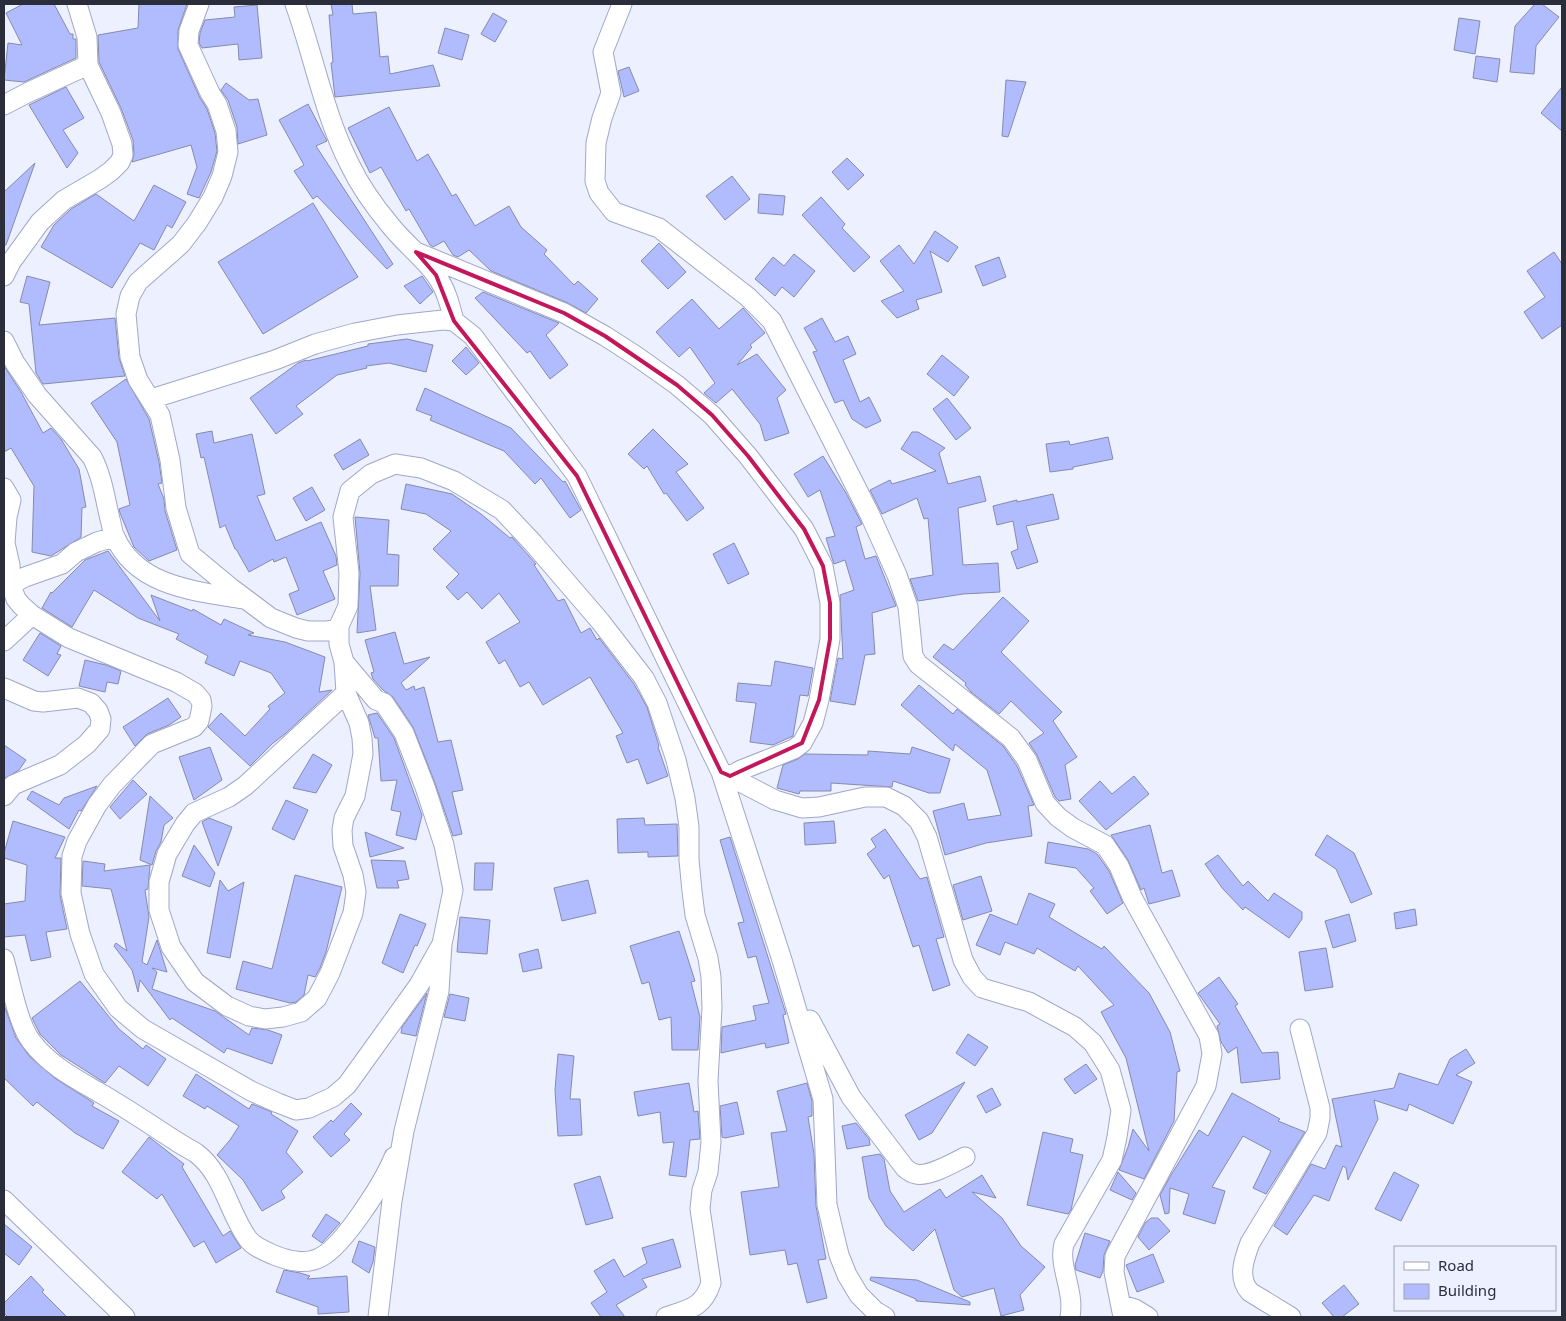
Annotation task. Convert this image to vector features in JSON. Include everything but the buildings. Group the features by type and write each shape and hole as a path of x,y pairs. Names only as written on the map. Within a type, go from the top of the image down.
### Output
{"street":[{"path":"4,276 11,262 40,222 64,200 111,171 120,162 124,154 111,113 88,65 87,37 77,4"},
{"path":"199,4 189,31 188,46 217,104 226,131 228,152 213,197 197,223 181,244 138,282 130,296 126,314 130,356 138,380 160,415 170,460 176,508 190,554 271,618 308,631 327,632 340,626"},
{"path":"295,4 319,85 350,165 390,226 436,275 445,291 454,321 473,336 577,476 725,774 823,1099 827,1205 839,1255 847,1275 859,1295 875,1311 885,1317"},
{"path":"622,4 603,52 611,93 596,143 595,181 598,193 614,212 659,228 748,297 772,321 898,575 908,607 912,651 918,664 1011,738 1027,760 1045,803 1058,817 1073,828 1105,845 1119,866 1132,898 1209,1036 1212,1054 1206,1086 1115,1256 1114,1272 1122,1311 1135,1309 1148,1317"},
{"path":"4,106 29,92 88,65"},
{"path":"416,252 564,312 657,370 712,415 748,456 804,528 823,566 830,603 830,639 813,723 802,743 794,749 725,774"},
{"path":"151,399 275,360 315,344 355,333 430,321 454,321"},
{"path":"4,341 15,363 37,395 92,457 98,468 115,537 130,561 148,575 188,590 246,600"},
{"path":"346,693 245,786 229,797 194,813 185,824 167,854 159,882 159,910 170,947 195,982 227,1006 249,1016 266,1019 283,1017 301,1012 317,998 330,974 353,913 356,892 353,875 343,846 342,830 344,818 355,796 363,754 362,738 346,693 344,662 339,644 340,626 348,606 349,573 343,516 350,491 370,474 395,464 422,468 454,481 502,510 534,543 600,620 644,678 657,703 676,760 685,798 689,827 689,860 692,891 696,915 708,958 712,1000 708,1081 710,1158 702,1190 700,1209 711,1283 707,1295 701,1302 690,1309 666,1317"},
{"path":"4,488 11,500 7,517 5,543 10,565 11,585 16,599 32,615 69,638 176,682 201,700 202,706 199,721 194,727 152,744 112,785 97,805 80,835 72,856 71,893 80,934 94,974 118,1008 143,1029 251,1091 296,1110 309,1108 333,1097 347,1085 419,986 442,944"},
{"path":"11,585 26,577 62,564 76,552 97,542 115,537"},
{"path":"4,641 32,615"},
{"path":"344,662 376,700 384,703 404,734 425,787 444,845 453,890 442,944 439,992 404,1131 392,1201 378,1317"},
{"path":"4,688 34,701 43,702 78,698 91,703 98,711 101,719 100,729 87,744 60,764 13,785 4,796"},
{"path":"725,774 775,800 802,808 819,807 865,797 886,797 904,806 919,821 927,836 963,960 972,977 982,988 1029,1002 1053,1014 1075,1027 1093,1043 1110,1070 1121,1110 1112,1160 1064,1244 1062,1253 1070,1289 1070,1317"},
{"path":"4,958 21,1020 30,1040 65,1074 150,1122 208,1163 218,1179 236,1222 250,1241 263,1250 282,1258 304,1262 321,1258 342,1240 363,1212 391,1164 404,1131"},
{"path":"782,960 803,1007 847,1090 905,1168 917,1175 924,1174 965,1157"},
{"path":"1291,1317 1250,1292 1244,1286 1242,1277 1250,1243 1317,1133 1320,1108 1300,1029"},
{"path":"4,1200 125,1317"}],"highlighted area":[{"path":"416,252 564,313 605,336 677,385 712,415 748,456 804,529 823,566 830,603 830,639 819,700 802,743 730,776 721,772 577,476 454,321 436,275"}]}
